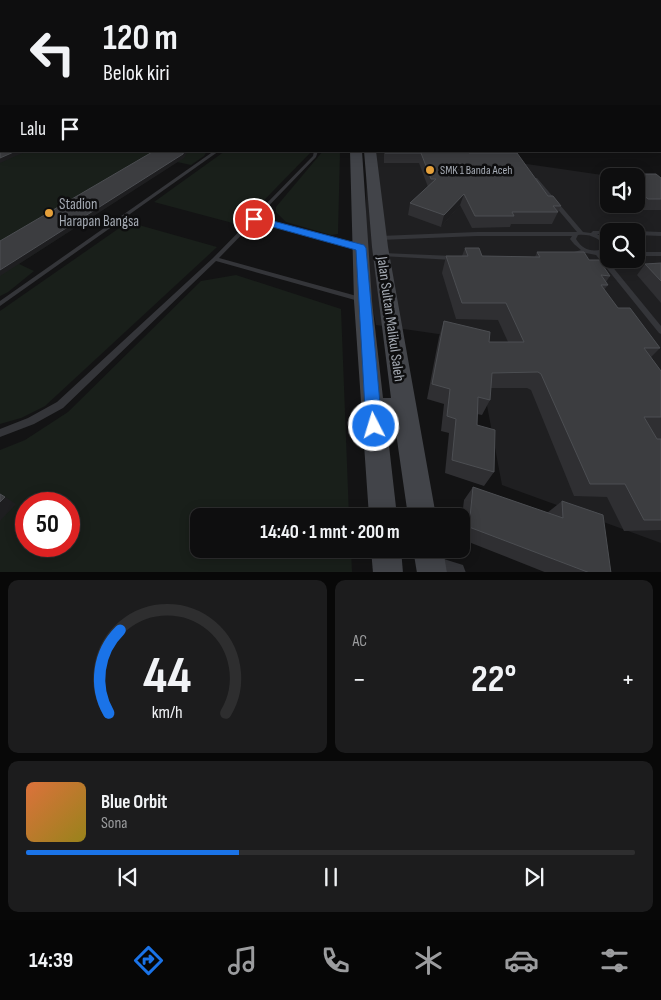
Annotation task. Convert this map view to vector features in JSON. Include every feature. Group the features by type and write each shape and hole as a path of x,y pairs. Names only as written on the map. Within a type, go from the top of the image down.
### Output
{"main road":[{"name":"Jalan Sultan Malikul Saleh","path":"363,155 380,246 421,508"},
{"name":"Jalan Sultan Malikul Saleh","path":"363,155 361,248 363,301 382,508"},
{"path":"372,408 404,409"},
{"path":"387,558 388,572"}],"lane":[{"path":"0,304 214,152"},
{"path":"0,433 18,428 40,418 60,405 215,259 315,156 316,152"},
{"path":"533,176 581,234"},
{"path":"254,219 361,248"},
{"path":"380,246 477,234 600,233"},
{"path":"645,233 661,234"},
{"path":"586,251 572,239 581,234 600,238"},
{"path":"380,246 463,258"},
{"path":"568,254 586,251 600,252"},
{"path":"645,254 661,254"},
{"path":"215,259 363,301"},
{"path":"616,268 661,331"}],"shaded area":[{"name":"Stadion Harapan Bangsa","path":"0,152 206,152 204,156 191,165 177,162 19,264 34,271 8,292 0,296"},
{"path":"224,152 311,152 240,225 154,202"},
{"path":"322,152 340,152 338,234 331,235 286,222 276,212 276,207"},
{"path":"367,153 435,153 479,157 600,175 600,213 645,213 645,197 661,184 661,543 502,485 482,379 466,338 376,325 365,266"},
{"path":"128,222 217,247 45,406 21,418 0,424 0,311"},
{"path":"236,275 341,309 349,508 190,508 190,558 351,558 352,572 0,572 0,450 25,440 68,412 201,281"}],"building":[{"path":"0,152 14,152 0,158"},
{"path":"152,152 184,152 0,270 0,241"},
{"path":"468,152 517,153 548,196 553,196 561,206 553,206 558,212 512,212 514,216 475,216 464,194 444,215 410,203 436,179 431,179 421,153 385,153"},
{"path":"645,174 656,174 661,178 661,199 648,199 645,196"},
{"path":"465,248 479,248 482,256 540,257 537,252 584,252 589,260 599,260 600,268 604,268 610,276 601,275 608,285 601,285 618,308 630,308 660,348 644,348 661,371 661,417 644,417 657,439 661,439 661,520 644,520 625,484 590,484 541,374 538,372 492,373 490,400 478,397 477,425 495,430 494,472 452,460 456,419 447,416 450,389 432,384 444,321 490,332 489,342 524,342 506,303 462,303 446,256 468,256"},
{"path":"661,263 661,281 645,264"},
{"path":"473,487 563,518 562,501 603,515 611,572 587,572 470,527"},
{"path":"0,494 5,497 0,502"}],"place":[{"name":"SMK 1 Banda Aceh","path":"430,170"},
{"name":"Stadion Harapan Bangsa","path":"49,213"}],"route":[{"path":"254,219 361,248 363,301 374,426"}]}
